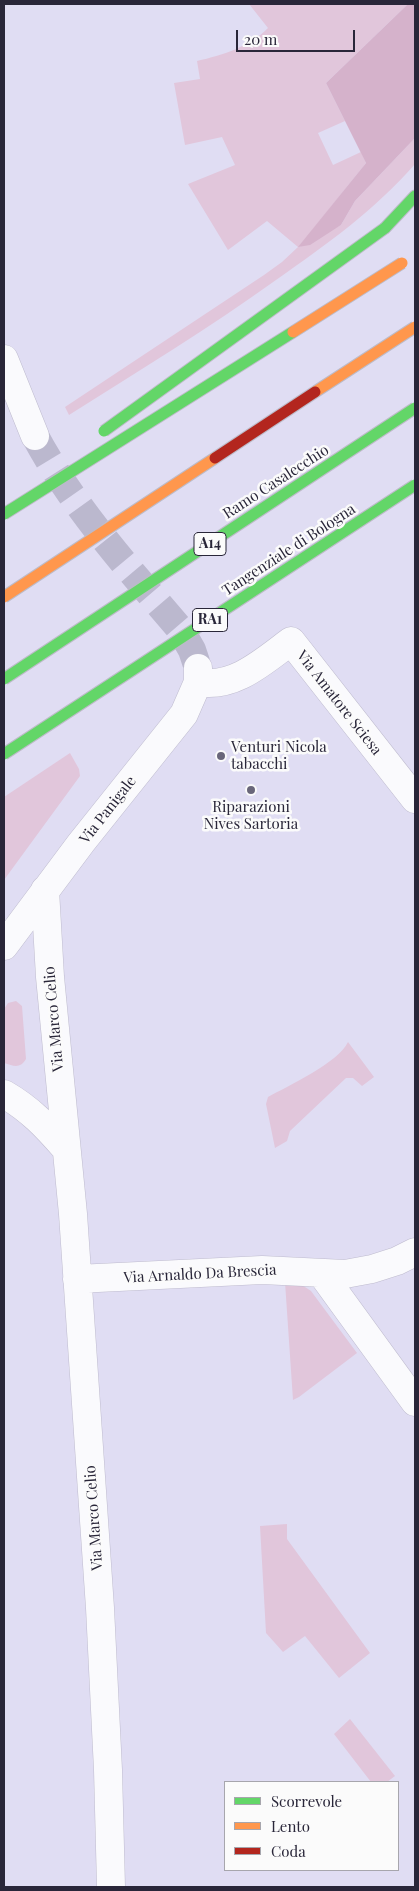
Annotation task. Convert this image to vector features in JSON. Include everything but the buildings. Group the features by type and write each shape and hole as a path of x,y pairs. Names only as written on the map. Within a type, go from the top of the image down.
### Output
{"highway":[{"path":"93,438 385,228 415,196"},
{"path":"4,514 405,260"},
{"path":"4,597 415,327"},
{"name":"Ramo Casalecchio","path":"4,679 415,408"},
{"name":"Tangenziale di Bologna","path":"4,754 415,485"},
{"path":"4,502 20,490"}],"street":[{"path":"4,358 35,436"},
{"name":"Via Amatore Sciesa","path":"198,675 216,683 237,677 257,666 291,641 415,799"},
{"name":"Via Panigale","path":"4,946 45,890 184,714 198,675"},
{"name":"Via Marco Celio","path":"45,890 48,958 73,1214 100,1608 108,1770 111,1887"},
{"path":"4,1094 26,1107 66,1149"},
{"name":"Via Arnaldo Da Brescia","path":"77,1278 262,1270 345,1274 372,1269 398,1261 415,1252"},
{"path":"322,1274 415,1402"}],"shaded area":[{"path":"249,4 408,4 326,83 345,121 318,133 333,165 361,152 366,163 299,247 341,225 355,201 415,138 415,164 367,212 313,254 200,332 69,415 65,407 264,275 298,247 267,221 228,250 188,184 235,165 222,137 185,145 174,83 200,79 197,61 244,45 261,35 268,28"},
{"path":"408,4 415,4 415,138 355,201 341,225 310,245 298,247 366,163 326,83"},
{"path":"70,753 79,769 80,776 4,880 4,797"},
{"path":"16,1001 22,1006 26,1059 16,1066 4,1063 4,1009 8,1003"},
{"path":"348,1042 374,1077 362,1086 353,1078 346,1078 290,1131 287,1141 275,1148 266,1104 268,1097 324,1066 343,1050"},
{"path":"285,1282 299,1283 311,1291 357,1353 293,1400"},
{"path":"287,1524 287,1539 370,1653 339,1678 305,1636 283,1652 266,1633 260,1526"},
{"path":"350,1719 395,1776 388,1781 370,1781 334,1734"}],"tunnel":[{"path":"35,436 66,488 102,536 180,629 192,650 198,668"}],"traffic: fast":[{"path":"385,228 415,196"},
{"path":"104,431 385,228"},
{"path":"4,514 293,332"},
{"path":"4,679 415,408"},
{"path":"4,754 415,485"}],"traffic: slow":[{"path":"293,332 402,263"},
{"path":"315,392 415,327"},
{"path":"4,597 215,458"}],"traffic: jam":[{"path":"215,458 315,392"}],"place":[{"name":"Venturi Nicola tabacchi","path":"221,756"},
{"name":"Riparazioni Nives Sartoria","path":"251,790"}]}
